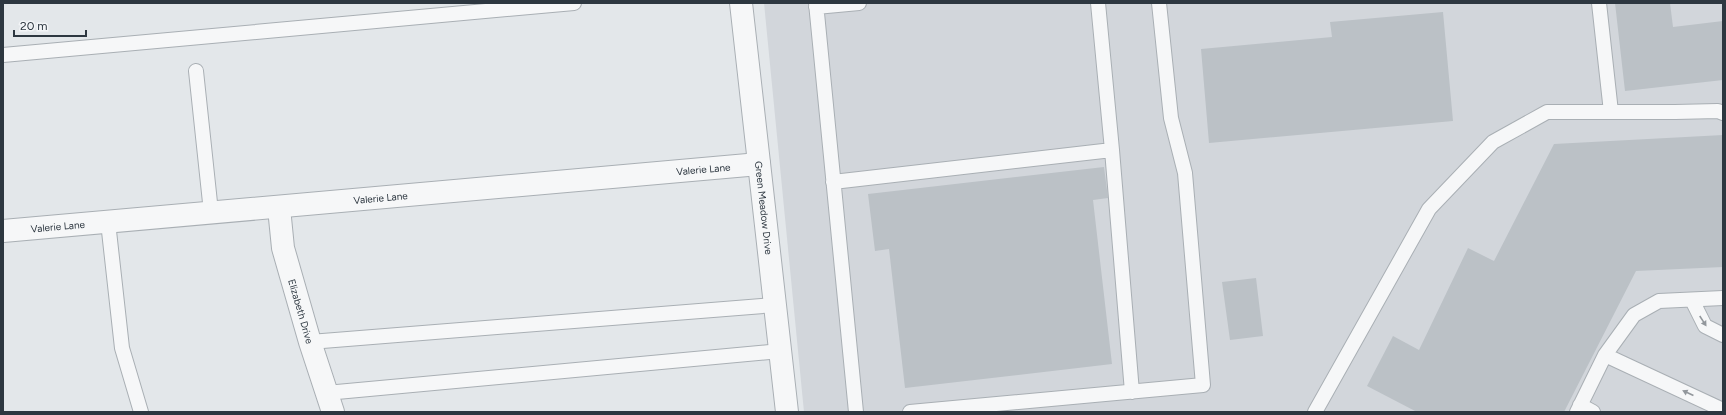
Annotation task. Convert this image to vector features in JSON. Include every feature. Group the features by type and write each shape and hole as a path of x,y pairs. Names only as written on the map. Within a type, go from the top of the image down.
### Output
{"street":[{"name":"Green Meadow Drive","path":"741,3 787,412"},
{"name":"Valerie Lane","path":"3,231 211,212 279,208 759,164"},
{"name":"Elizabeth Drive","path":"279,208 283,248 310,342 330,402"}],"lane":[{"path":"3,55 574,3"},
{"path":"856,412 816,5 859,3"},
{"path":"1098,3 1132,392"},
{"path":"910,412 1203,385 1185,173 1171,118 1159,3"},
{"path":"1599,3 1611,112"},
{"path":"196,70 211,212"},
{"path":"1315,412 1429,209 1493,142 1547,112 1718,111 1723,113"},
{"path":"834,182 1112,150"},
{"path":"108,222 122,348 141,412"},
{"path":"1593,412 1578,409 1605,355 1634,315 1659,301 1723,298"},
{"path":"1692,300 1705,326 1723,335"},
{"path":"310,342 775,305"},
{"path":"330,402 780,351"},
{"path":"1605,355 1723,410"}],"shaded area":[{"path":"764,3 1723,3 1723,412 804,412"}],"building":[{"path":"1615,3 1670,3 1673,27 1723,21 1723,80 1625,91"},
{"path":"1443,12 1453,121 1209,143 1201,49 1332,37 1330,22"},
{"path":"1723,135 1723,267 1636,271 1564,412 1417,412 1367,386 1393,336 1419,350 1468,248 1494,261 1554,144"},
{"path":"1104,167 1108,198 1093,200 1112,364 905,388 889,249 875,251 868,194"},
{"path":"1256,278 1263,336 1230,340 1222,282"}]}
